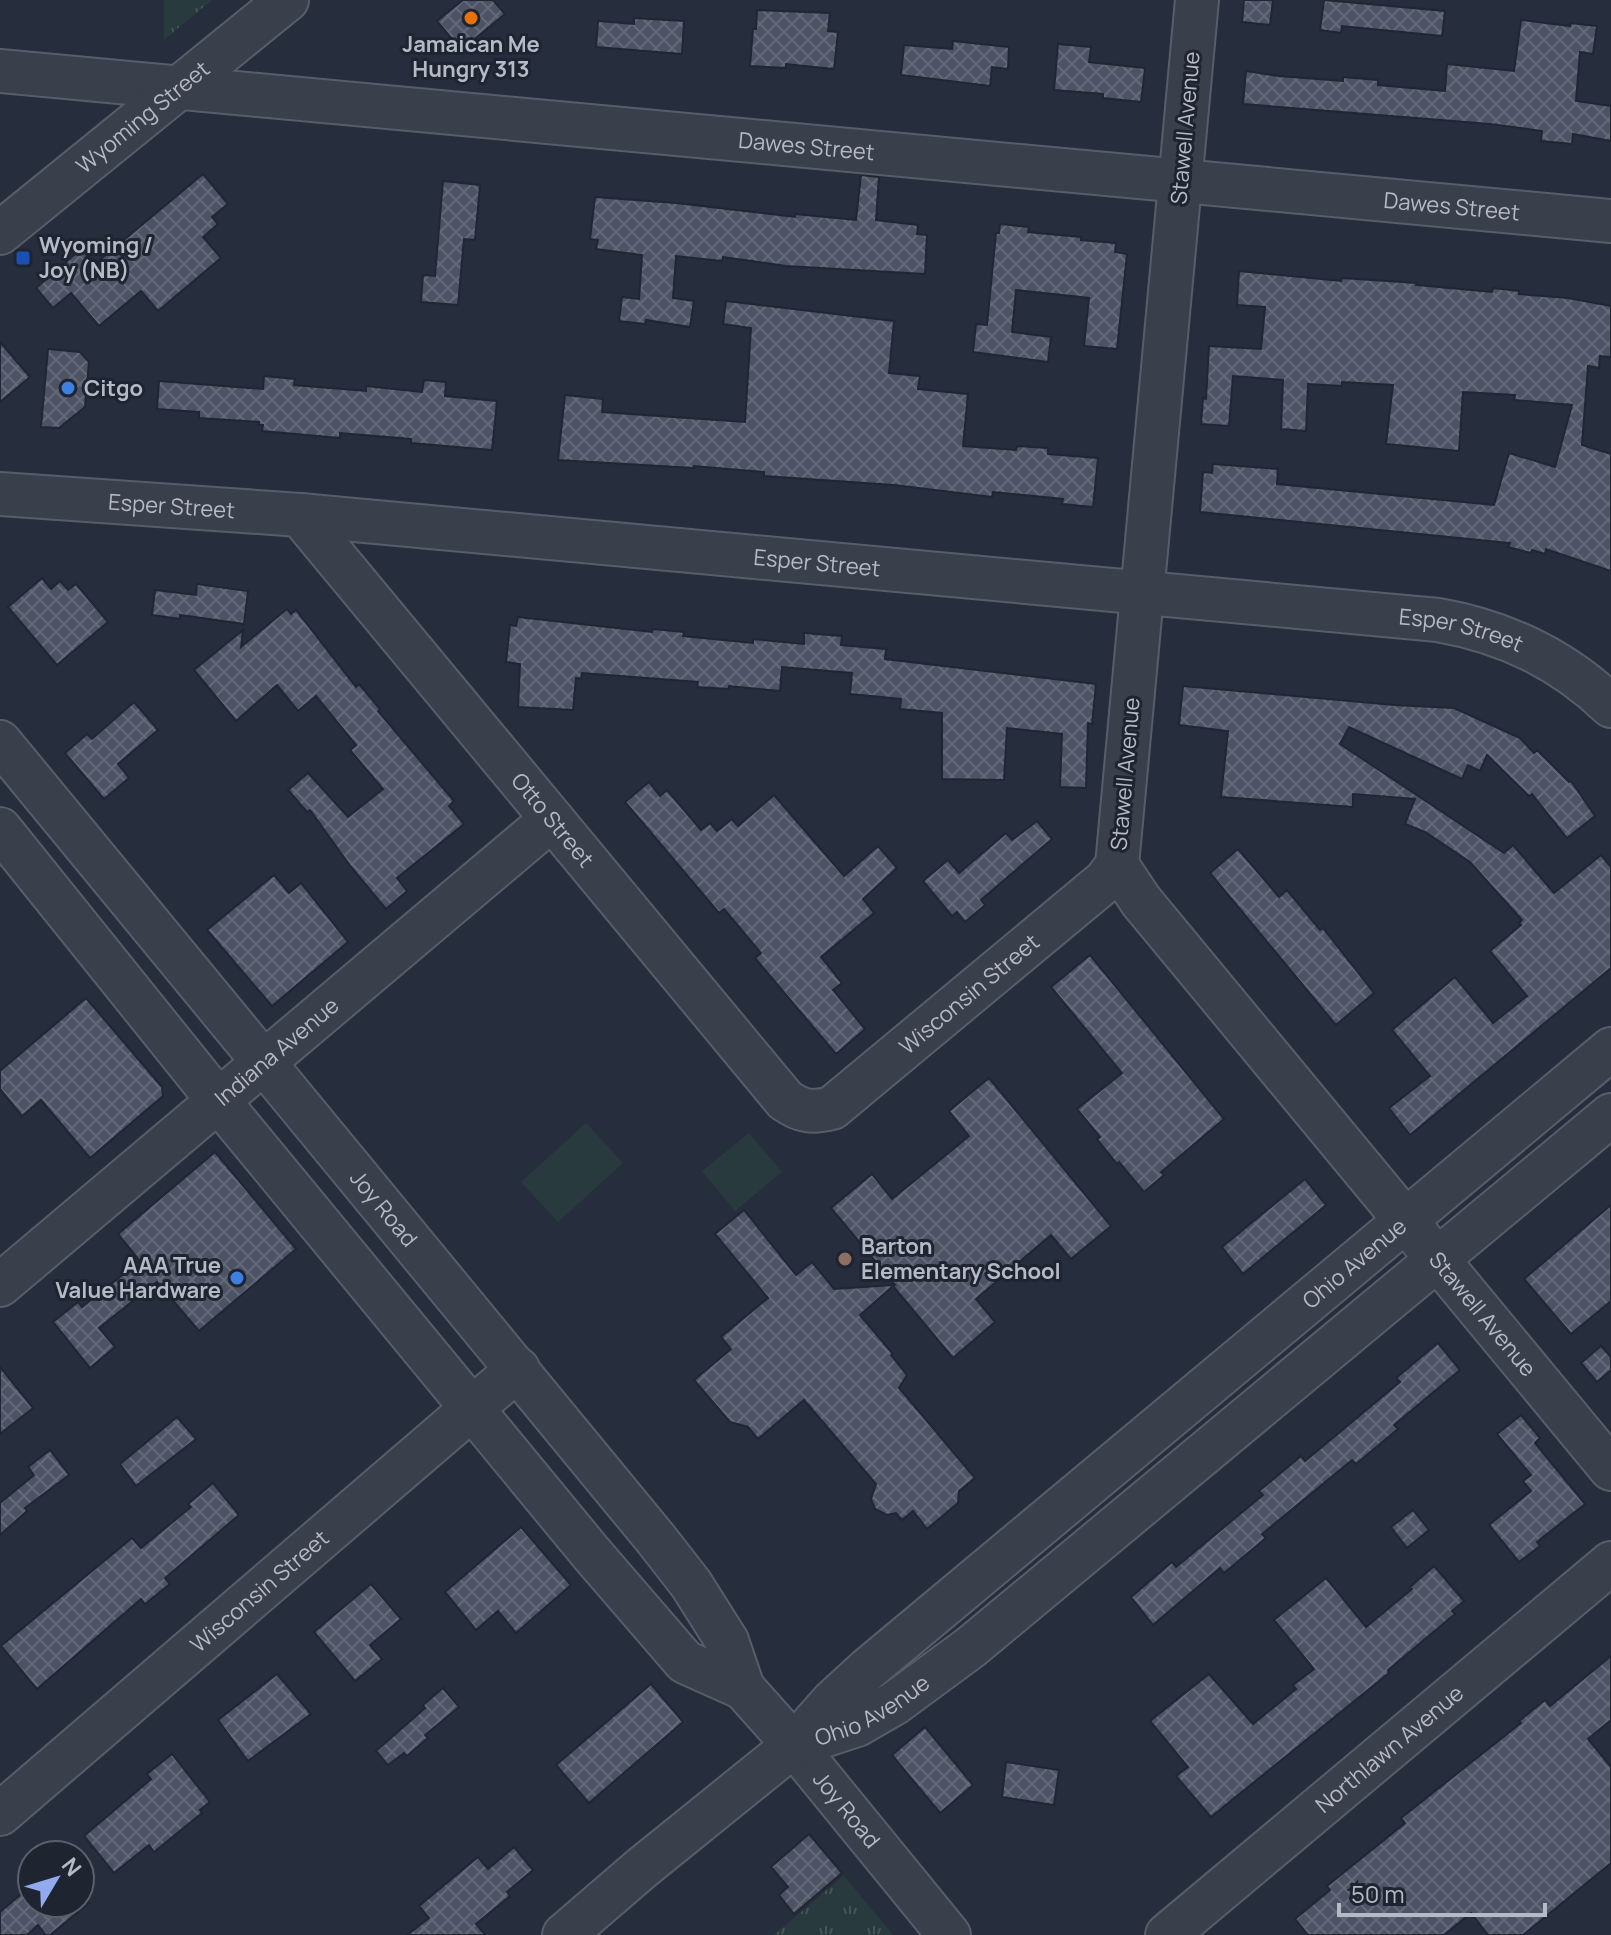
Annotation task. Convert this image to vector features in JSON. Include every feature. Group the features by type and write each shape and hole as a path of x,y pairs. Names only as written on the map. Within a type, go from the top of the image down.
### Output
{"street":[{"name":"Wyoming Street","path":"0,233 287,0"},
{"name":"Stawell Avenue","path":"1197,0 1117,865 1141,901 1611,1469"},
{"name":"Dawes Street","path":"0,71 1611,221"},
{"name":"Esper Street","path":"0,494 300,515 1467,625 1540,652 1589,685 1611,706"},
{"name":"Otto Street","path":"300,515 785,1100 799,1110 814,1113"},
{"name":"Joy Road","path":"2,750 518,1369 691,1584 727,1641 743,1688 794,1745 949,1935"},
{"name":"Indiana Avenue","path":"0,1285 552,819"},
{"name":"Joy Road","path":"0,829 217,1099 591,1553 685,1662 743,1688"},
{"name":"Wisconsin Street","path":"814,1113 832,1108 1105,881 1117,865"},
{"name":"Ohio Avenue","path":"564,1935 794,1745 833,1701 868,1669 1611,1049"},
{"name":"Ohio Avenue","path":"794,1745 857,1725 895,1703 971,1647 1611,1115"},
{"name":"Wisconsin Street","path":"0,1814 518,1369"},
{"path":"1097,1478 1130,1517"},
{"name":"Northlawn Avenue","path":"1167,1935 1611,1563"}],"green space":[{"path":"164,0 212,0 164,40"},
{"path":"586,1123 623,1163 558,1222 521,1182"},
{"path":"749,1133 782,1172 735,1211 702,1171"},
{"path":"843,1876 893,1935 774,1935"}],"building":[{"path":"463,0 493,0 505,14 461,50 437,21"},
{"path":"1244,0 1273,0 1270,25 1242,22"},
{"path":"1324,0 1445,11 1442,36 1342,26 1341,33 1320,30"},
{"path":"757,10 830,13 828,31 838,32 834,69 786,64 786,68 750,66"},
{"path":"634,18 684,21 682,54 596,47 598,21 634,24"},
{"path":"1521,20 1597,26 1593,54 1580,52 1576,101 1611,106 1611,141 1573,134 1572,144 1541,141 1542,131 1490,124 1243,104 1246,71 1343,81 1343,77 1378,80 1378,85 1445,91 1447,64 1514,71"},
{"path":"953,41 1009,47 1008,69 992,67 990,86 901,75 904,45 952,49"},
{"path":"1058,44 1091,47 1089,62 1145,68 1141,102 1103,98 1103,94 1054,90"},
{"path":"203,174 228,204 212,217 218,224 203,237 221,258 158,311 141,291 99,326 71,293 53,308 36,288 82,248 95,264"},
{"path":"861,175 879,177 876,220 918,225 917,234 927,235 925,274 676,256 673,298 694,301 690,327 646,320 645,324 619,321 622,297 639,299 642,255 596,249 598,240 590,239 595,197 856,220"},
{"path":"443,181 480,185 475,240 464,239 458,305 421,302 423,275 435,276"},
{"path":"1000,224 1029,227 1028,232 1116,243 1115,252 1127,254 1117,349 1084,346 1089,298 1016,290 1012,332 1051,337 1048,362 973,352 976,324 987,325 996,233 999,233"},
{"path":"1239,271 1341,281 1342,278 1417,283 1492,292 1493,288 1611,306 1611,357 1600,356 1599,368 1588,366 1582,445 1611,454 1611,571 1546,549 1545,554 1508,547 1510,543 1200,512 1203,472 1212,473 1213,464 1278,469 1277,484 1494,505 1509,453 1555,467 1572,405 1514,400 1515,395 1463,392 1459,451 1386,444 1393,385 1308,384 1306,431 1281,429 1283,380 1233,376 1229,426 1201,424 1203,398 1206,399 1209,346 1261,349 1265,307 1237,305"},
{"path":"726,301 894,321 889,373 920,376 918,389 968,394 963,446 1016,450 1017,446 1048,448 1048,454 1098,458 1093,507 1062,504 1063,499 993,492 992,497 894,485 764,476 764,472 694,466 558,460 565,395 603,399 602,412 745,422 751,328 723,324"},
{"path":"0,342 30,377 0,402"},
{"path":"48,349 80,352 89,362 85,407 59,428 41,427"},
{"path":"264,376 295,379 294,385 366,391 366,386 422,392 424,380 446,382 445,396 497,401 492,450 340,433 340,438 262,431 263,425 259,422 199,418 199,412 157,409 159,381 263,389"},
{"path":"42,578 51,589 60,581 68,590 76,584 108,622 57,665 8,607"},
{"path":"197,584 248,591 244,624 180,615 180,619 152,615 155,590 196,595"},
{"path":"287,609 291,614 296,610 356,687 359,684 380,709 378,711 454,801 449,806 464,824 397,878 407,891 386,909 310,810 307,812 288,790 308,773 348,817 383,789 350,750 356,745 316,696 298,711 277,685 236,721 194,670 243,630 241,647"},
{"path":"518,617 652,632 653,629 684,632 683,636 753,643 753,639 804,644 804,633 842,636 841,645 886,649 885,659 1096,684 1092,724 1088,723 1086,788 1060,787 1062,734 1007,728 1004,780 942,779 942,713 900,709 901,699 850,694 852,673 782,667 780,691 729,686 729,689 697,687 698,682 582,673 581,679 576,678 573,710 518,707 520,664 506,662 510,625 516,626"},
{"path":"1183,686 1454,708 1520,738 1534,753 1537,750 1571,781 1595,816 1567,838 1532,794 1529,796 1487,755 1480,771 1468,765 1462,779 1349,727 1340,744 1504,853 1513,845 1554,893 1601,855 1611,867 1611,968 1410,1135 1389,1108 1430,1076 1392,1030 1455,977 1493,1023 1527,996 1490,951 1521,925 1522,920 1470,862 1425,832 1405,824 1415,799 1353,794 1353,807 1221,797 1228,731 1179,725"},
{"path":"134,702 158,730 118,764 129,778 104,799 65,753 87,734 92,739"},
{"path":"649,782 660,796 667,790 701,830 710,823 717,831 732,819 738,826 774,795 844,876 878,846 897,868 863,899 874,913 821,957 842,983 833,990 865,1029 836,1054 755,958 761,953 724,909 719,913 625,802"},
{"path":"1037,821 1052,839 981,900 985,905 965,922 957,912 952,916 923,881 948,860 959,873 1006,833 1012,840"},
{"path":"1238,849 1279,897 1287,890 1320,930 1323,928 1374,993 1336,1025 1210,873"},
{"path":"274,875 289,893 301,883 348,942 272,1006 207,930"},
{"path":"1090,955 1224,1119 1161,1172 1164,1175 1144,1192 1119,1162 1117,1164 1077,1109 1122,1073 1051,987"},
{"path":"86,998 162,1087 163,1096 90,1158 41,1100 22,1116 0,1089 0,1071"},
{"path":"989,1078 1111,1226 1071,1259 1051,1235 976,1299 995,1322 953,1358 893,1286 860,1315 907,1375 899,1388 975,1478 959,1491 958,1503 927,1529 913,1511 902,1520 896,1513 887,1515 875,1509 871,1499 876,1484 804,1400 758,1439 748,1427 730,1422 694,1380 731,1349 721,1337 768,1298 715,1234 744,1210 796,1275 812,1262 834,1289 895,1285 831,1208 872,1174 892,1199 969,1136 949,1111"},
{"path":"215,1152 296,1249 199,1331 157,1282 99,1328 115,1347 90,1368 53,1322 78,1302 82,1307 140,1261 118,1234"},
{"path":"1305,1179 1326,1205 1243,1274 1222,1247"},
{"path":"1611,1205 1611,1301 1571,1334 1524,1279"},
{"path":"1438,1343 1460,1370 1394,1425 1398,1429 1356,1464 1352,1460 1262,1534 1266,1538 1224,1573 1220,1568 1153,1625 1131,1597 1172,1562 1176,1567 1263,1495 1259,1491 1301,1456 1305,1461 1400,1382 1396,1378"},
{"path":"1601,1346 1611,1357 1611,1370 1597,1382 1581,1363"},
{"path":"0,1367 33,1408 0,1434"},
{"path":"1521,1415 1540,1438 1535,1443 1585,1504 1537,1542 1540,1546 1519,1562 1489,1525 1531,1491 1523,1481 1531,1475 1497,1434"},
{"path":"177,1417 196,1439 136,1486 120,1464"},
{"path":"50,1450 69,1475 25,1508 27,1511 0,1535 0,1503 34,1475 28,1467"},
{"path":"213,1483 239,1515 165,1578 170,1584 145,1604 141,1599 37,1689 1,1646 132,1538 141,1548 191,1507 188,1504"},
{"path":"1413,1510 1429,1530 1407,1548 1391,1527"},
{"path":"521,1527 571,1585 516,1633 498,1611 476,1630 445,1592"},
{"path":"1434,1566 1464,1601 1452,1611 1455,1614 1388,1670 1389,1673 1211,1817 1176,1776 1188,1767 1150,1721 1209,1674 1253,1724 1296,1689 1293,1685 1314,1669 1274,1620 1326,1578 1366,1627 1412,1589 1410,1587"},
{"path":"371,1584 401,1619 370,1645 382,1659 355,1681 314,1632"},
{"path":"1611,1656 1611,1720 1588,1739 1611,1767 1611,1863 1523,1935 1488,1935 1471,1913 1444,1935 1308,1935 1295,1919 1330,1890 1327,1886 1405,1823 1401,1818 1521,1723 1519,1721 1545,1700 1550,1706"},
{"path":"277,1674 311,1714 248,1761 218,1720"},
{"path":"651,1684 683,1722 589,1803 556,1765"},
{"path":"443,1688 459,1707 425,1735 428,1738 407,1756 404,1753 388,1765 376,1751"},
{"path":"925,1727 973,1785 940,1813 892,1755"},
{"path":"172,1754 210,1802 200,1810 202,1813 154,1852 149,1845 114,1873 96,1851 96,1839 84,1836 151,1779 147,1774"},
{"path":"1006,1762 1059,1770 1054,1805 1002,1797"},
{"path":"809,1834 842,1873 794,1914 779,1895 788,1887 771,1867"},
{"path":"514,1847 533,1870 507,1892 510,1896 476,1924 485,1935 407,1935 429,1918 419,1906 478,1857 488,1869"},
{"path":"16,1898 16,1919 70,1919 50,1935 46,1935 38,1925 27,1935 0,1935 0,1912"}],"place":[{"name":"Jamaican Me Hungry 313","path":"471,18"},
{"name":"Wyoming / Joy (NB)","path":"23,258"},
{"name":"Citgo","path":"68,388"},
{"name":"Barton Elementary School","path":"845,1259"},
{"name":"AAA True Value Hardware","path":"237,1278"}]}
